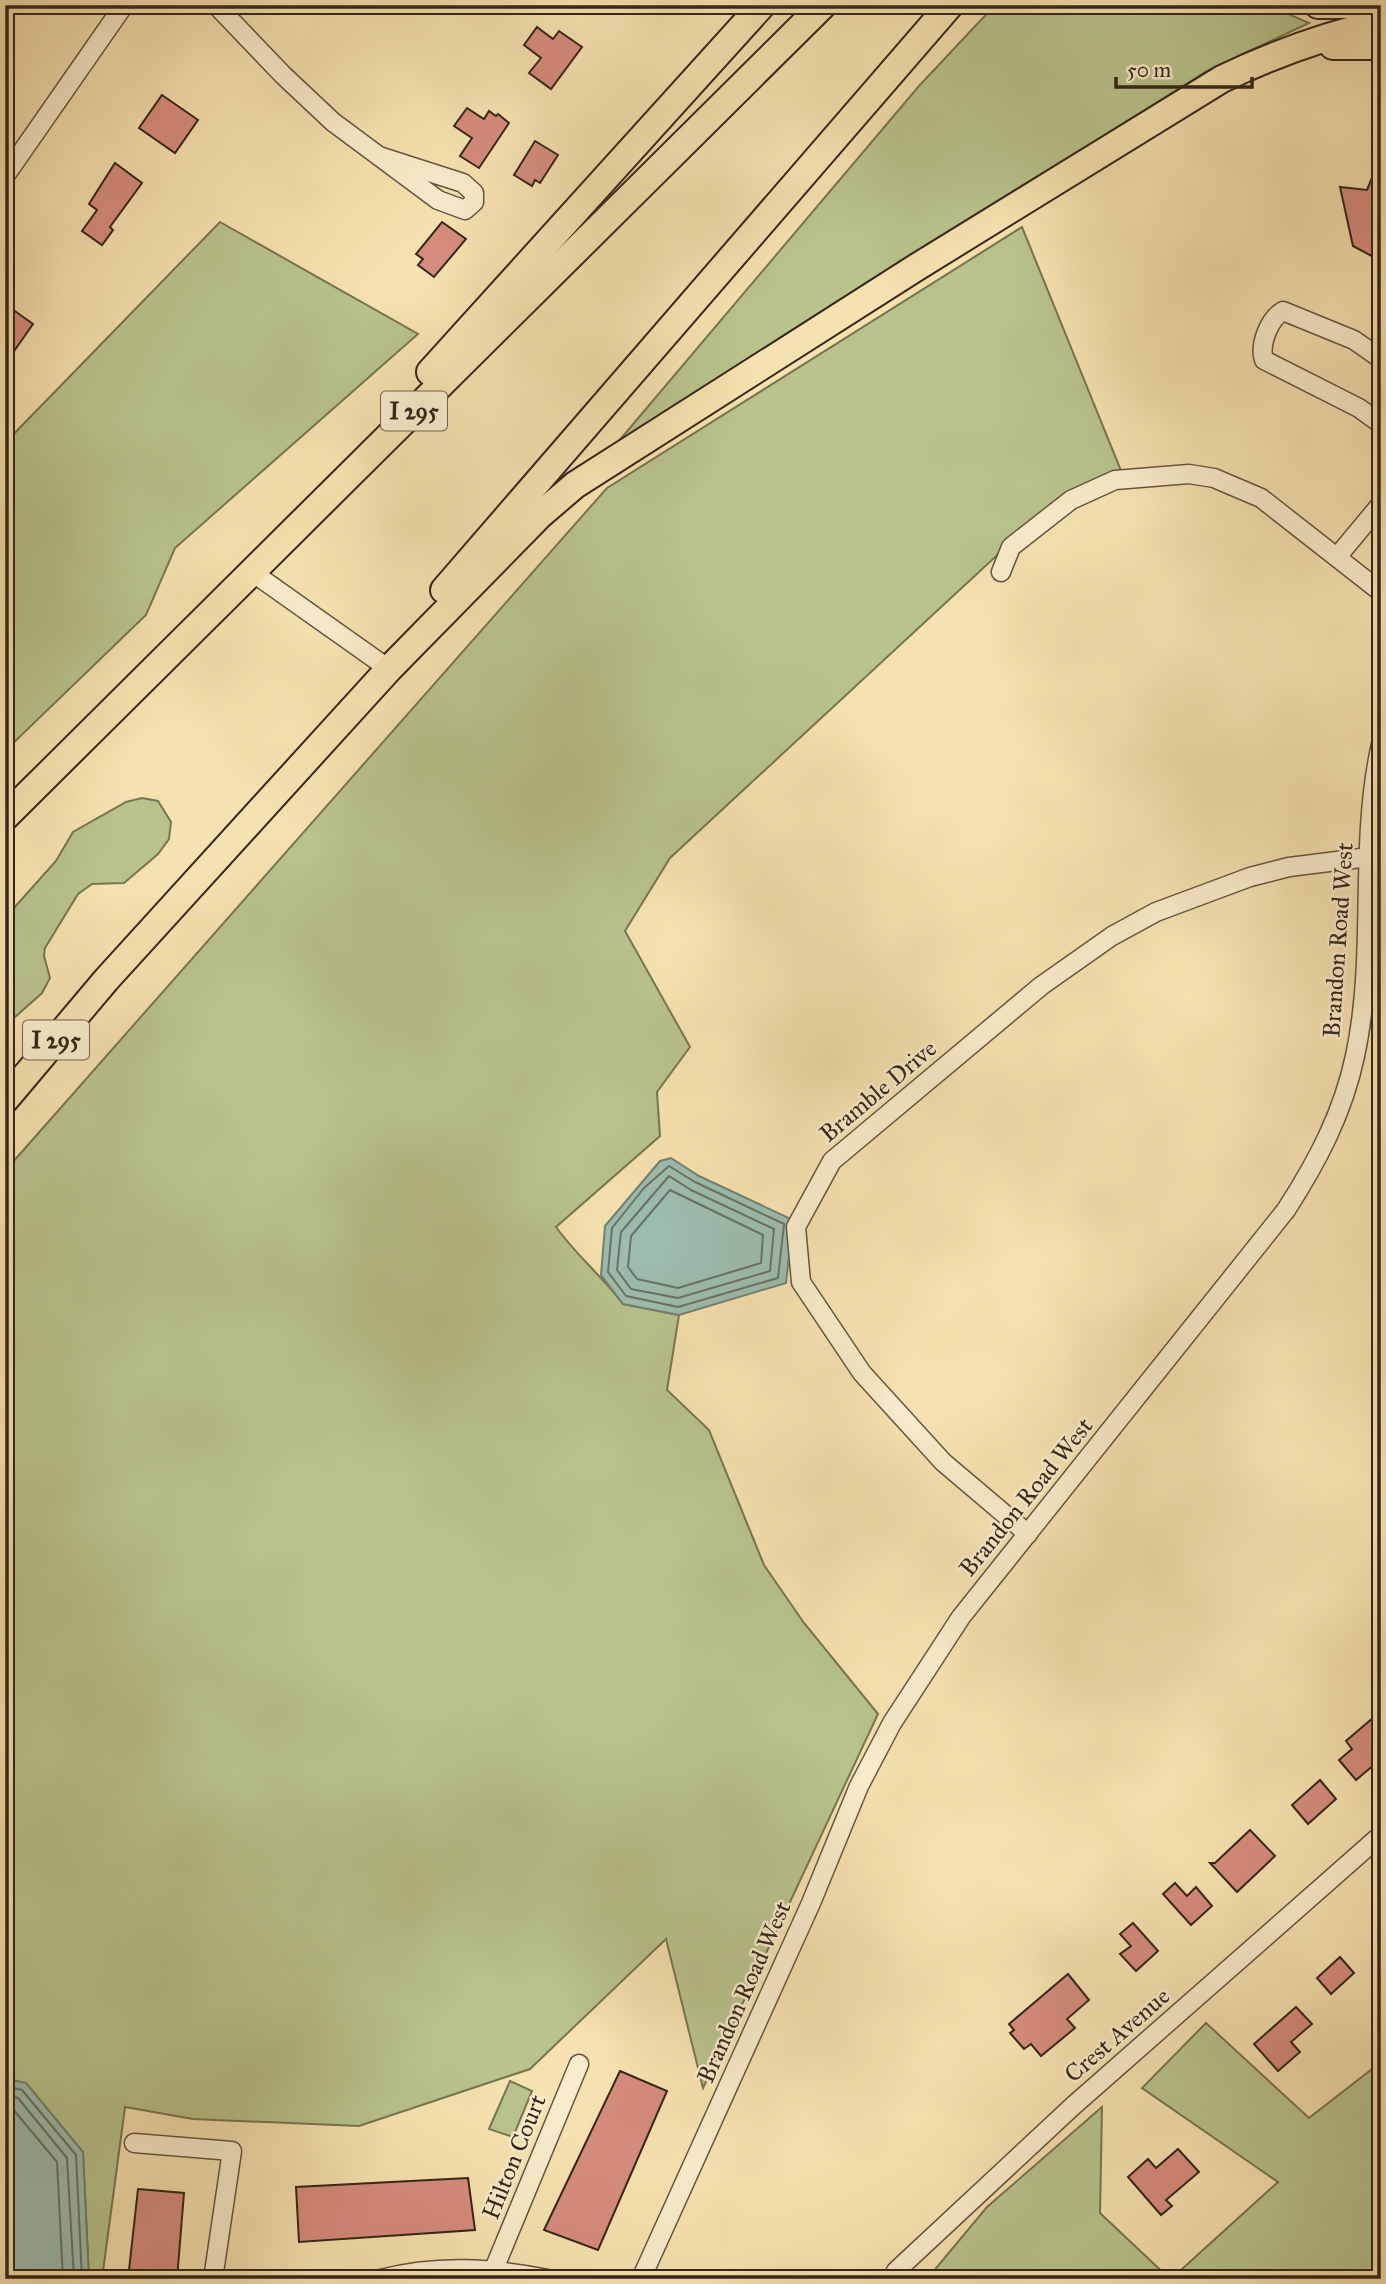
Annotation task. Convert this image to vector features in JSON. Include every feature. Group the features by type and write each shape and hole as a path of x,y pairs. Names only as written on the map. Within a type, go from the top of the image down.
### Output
{"highway":[{"path":"128,695 504,292 762,5"},
{"name":"I 295","path":"5,817 823,5"},
{"name":"I 295","path":"5,1100 106,980 389,669 416,623 950,5"},
{"path":"1318,5 1362,5"},
{"path":"389,669 540,515 586,478 917,267 1222,79 1253,64 1354,29 1381,23"},
{"path":"1253,64 1329,46 1381,46"}],"street":[{"path":"5,176 124,5"},
{"path":"216,5 307,99 379,156 446,205 465,209 474,202 474,192 458,181 379,156"},
{"path":"1381,359 1354,340 1283,311 1269,325 1262,355 1264,360 1359,408 1381,424"},
{"path":"1001,572 1011,547 1071,500 1105,483 1166,474 1214,478 1239,486 1261,498 1381,592"},
{"path":"1337,557 1381,504"},
{"path":"252,572 389,669"},
{"name":"Brandon Road West","path":"641,2279 811,1903 864,1776 920,1677 961,1617 1286,1210 1316,1164 1345,1095 1356,1055 1362,1015 1373,788 1381,744"},
{"name":"Bramble Drive","path":"1028,1534 943,1462 862,1373 801,1282 796,1227 832,1161 1041,986 1112,936 1156,912 1250,877 1289,867 1369,857"},
{"name":"Crest Avenue","path":"892,2279 896,2271 1073,2106 1381,1835"},
{"name":"Hilton Court","path":"494,2269 579,2064"},
{"path":"134,2143 233,2151 213,2279"},
{"path":"381,2279 433,2270 494,2269 548,2279"}],"green space":[{"path":"995,5 1268,5 1309,23 1207,71 618,442 919,86"},
{"path":"220,222 418,334 175,548 146,615 5,751 5,443"},
{"path":"1022,227 1122,473 1048,508 670,858 625,931 690,1047 657,1092 660,1136 556,1227 623,1304 679,1315 667,1390 709,1430 764,1565 804,1623 878,1714 703,2088 666,1939 530,2069 359,2126 193,2119 125,2107 102,2279 89,2279 83,2152 5,2079 5,1171 607,488"},
{"path":"142,798 158,801 171,822 169,839 158,854 124,883 92,884 78,894 45,948 44,956 50,978 42,993 5,1026 5,918 56,861 73,832 126,802"},
{"path":"1206,2023 1309,2118 1381,2062 1381,2279 1171,2279 1278,2182 1142,2088"},
{"path":"510,2081 532,2091 513,2137 489,2129"},
{"path":"1102,2107 1100,2213 1170,2279 927,2279 987,2207"}],"water":[{"path":"671,1158 699,1176 793,1220 786,1283 679,1315 623,1304 601,1275 605,1226 660,1161"},
{"path":"5,2079 26,2083 83,2152 89,2279 5,2279"}],"building":[{"path":"537,27 553,39 559,31 582,47 551,89 529,73 541,58 524,45"},
{"path":"162,95 198,120 175,153 139,128"},
{"path":"467,108 484,119 489,111 496,116 498,114 509,123 479,168 460,156 472,138 454,126"},
{"path":"535,141 558,155 540,183 535,180 532,186 514,175"},
{"path":"1380,158 1381,261 1353,246 1340,187 1367,190"},
{"path":"115,163 142,183 110,227 113,230 102,245 82,231 97,210 89,204"},
{"path":"442,222 466,239 434,277 418,265 423,259 416,254"},
{"path":"12,309 33,324 5,364 5,319"},
{"path":"1381,1711 1381,1759 1356,1780 1339,1760 1352,1749 1346,1741"},
{"path":"1320,1780 1336,1799 1308,1824 1292,1805"},
{"path":"1250,1830 1275,1856 1237,1892 1210,1863 1215,1863"},
{"path":"1175,1883 1187,1896 1196,1887 1212,1906 1191,1925 1163,1894"},
{"path":"1133,1923 1158,1951 1136,1971 1120,1954 1131,1946 1120,1934"},
{"path":"1340,1957 1354,1973 1331,1994 1317,1978"},
{"path":"1068,1974 1089,2000 1067,2019 1075,2028 1041,2056 1031,2044 1024,2049 1010,2033 1014,2030 1009,2024"},
{"path":"1296,2007 1312,2024 1291,2042 1300,2052 1278,2071 1254,2044"},
{"path":"620,2071 667,2091 598,2250 544,2230"},
{"path":"1178,2149 1199,2172 1166,2200 1172,2206 1161,2215 1128,2177 1148,2159 1156,2168"},
{"path":"468,2178 475,2230 299,2242 296,2187"},
{"path":"138,2189 184,2193 177,2279 128,2279"}]}
